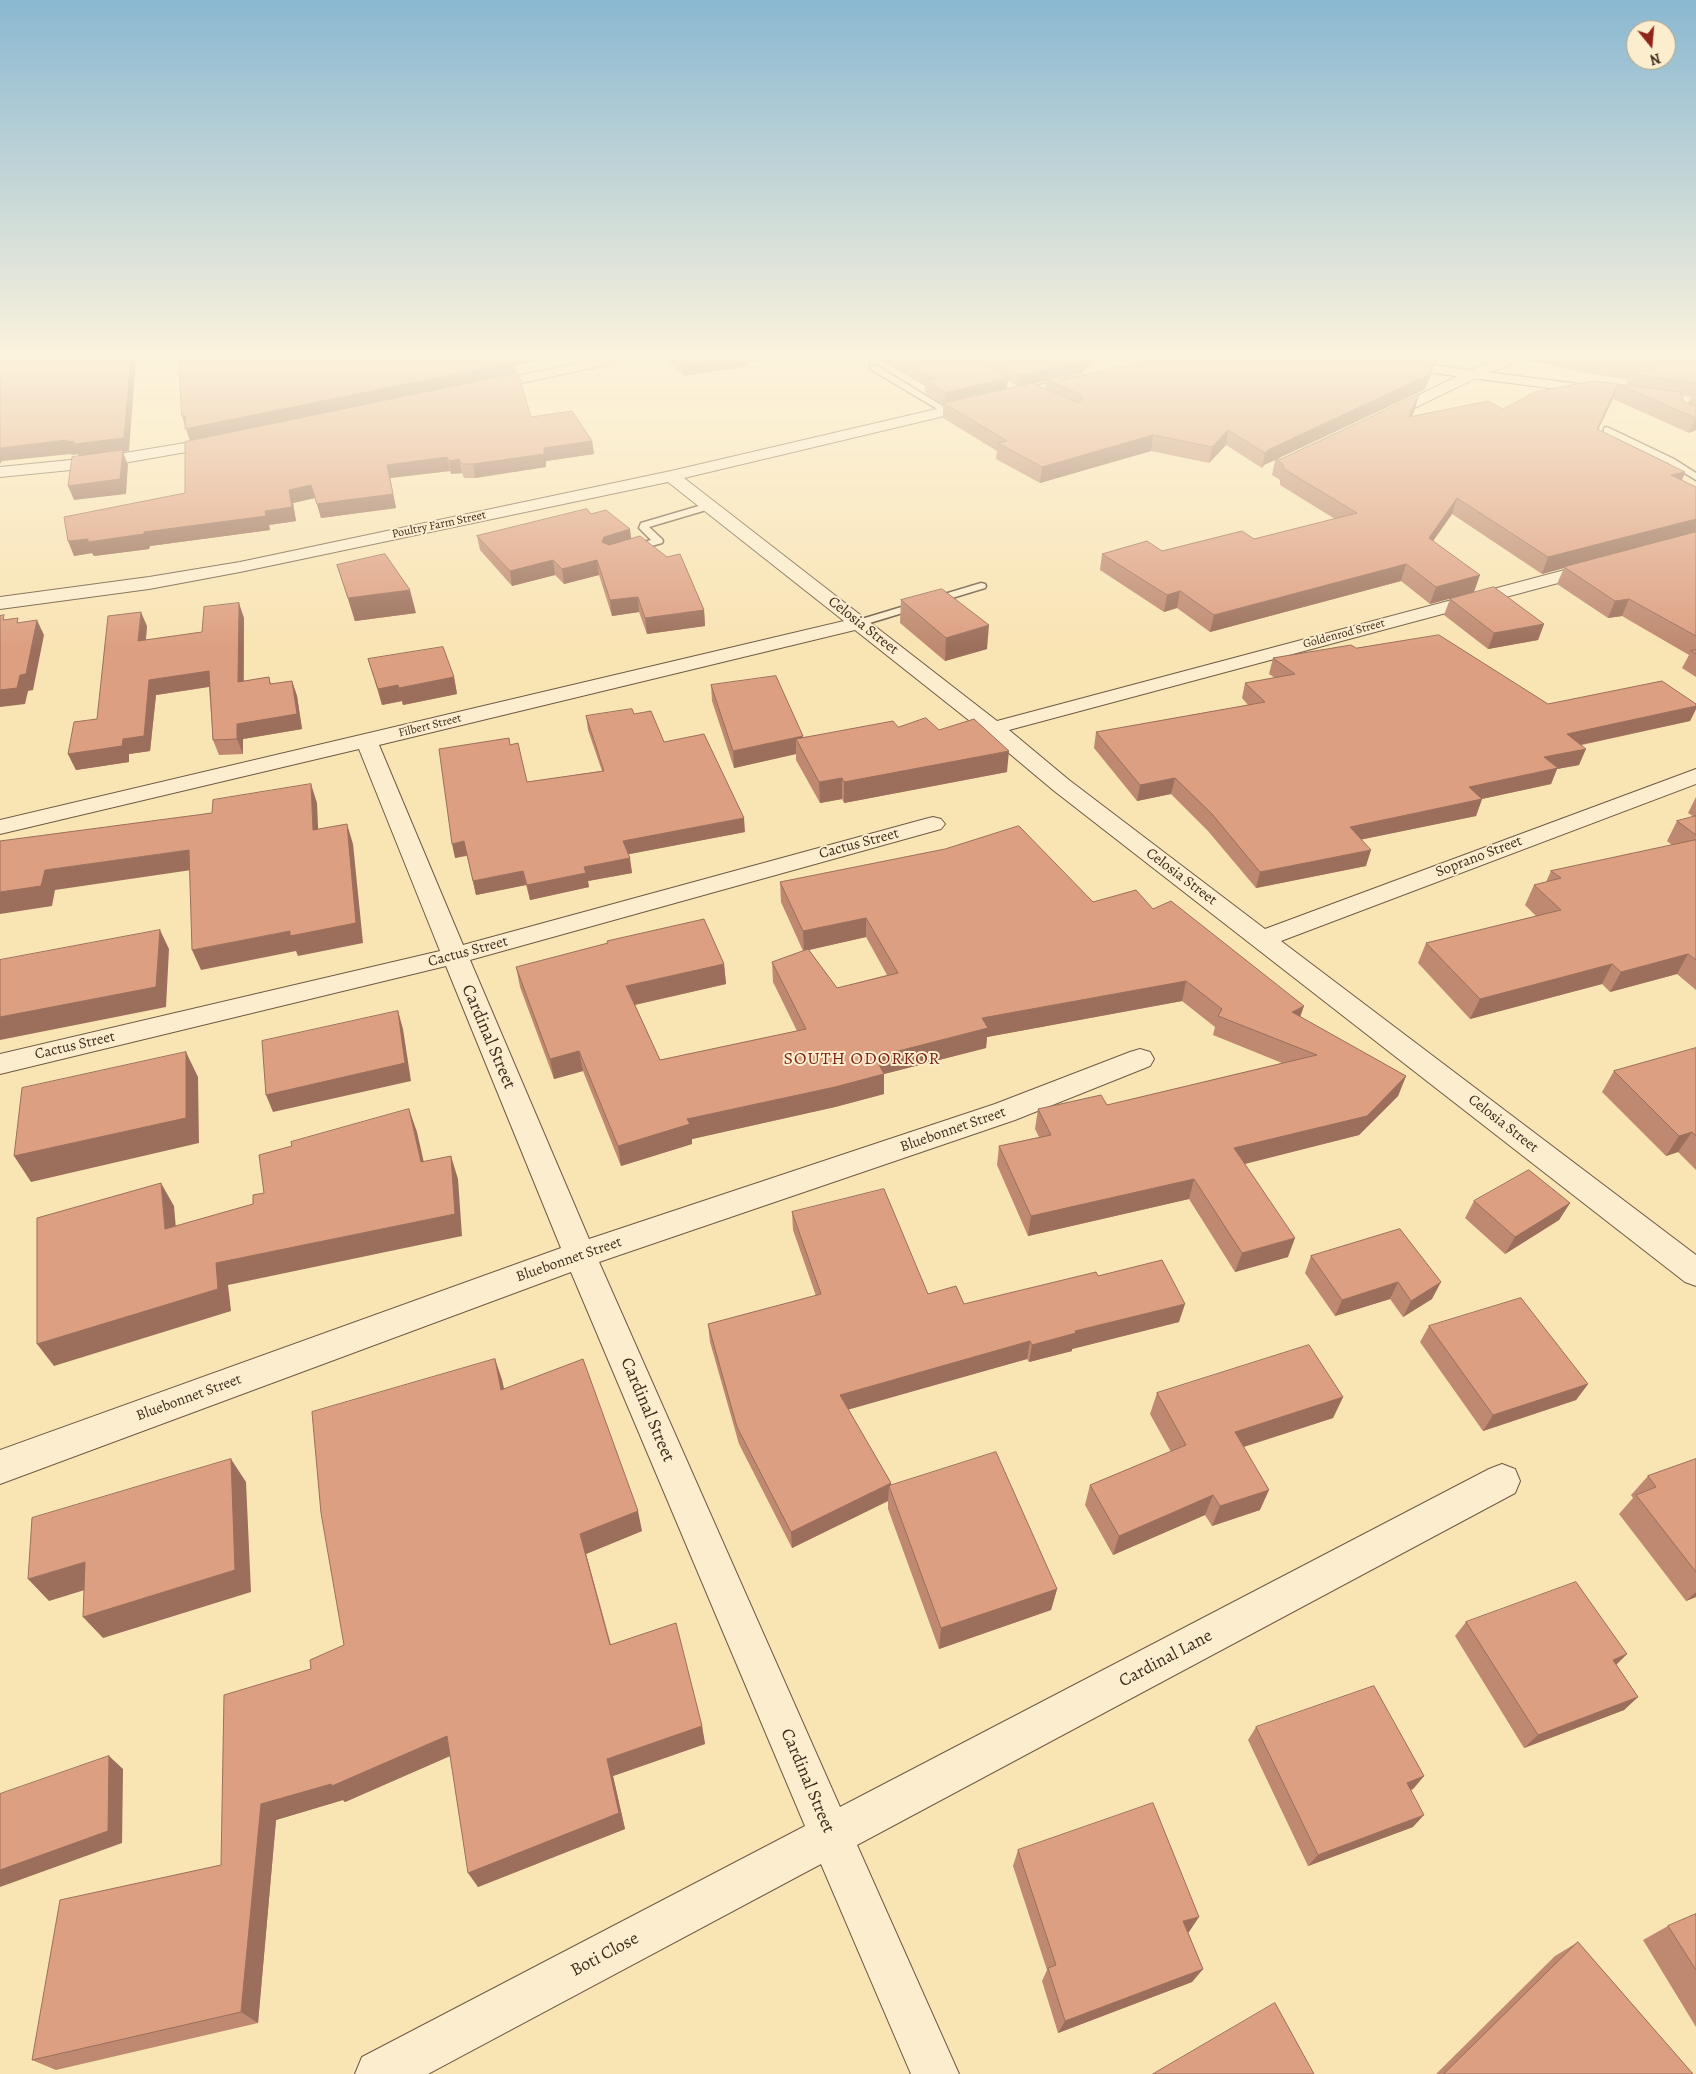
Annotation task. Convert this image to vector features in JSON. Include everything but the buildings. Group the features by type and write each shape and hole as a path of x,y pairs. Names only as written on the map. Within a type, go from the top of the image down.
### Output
{"street":[{"path":"0,472 101,462 138,456"},
{"name":"Poultry Farm Street","path":"0,603 148,583 240,567 671,476 757,456"},
{"name":"Celosia Street","path":"671,476 992,728 1061,785 1262,939 1690,1260"},
{"name":"Goldenrod Street","path":"992,728 1619,561"},
{"name":"Filbert Street","path":"0,827 859,623"},
{"name":"Cardinal Street","path":"367,741 454,956 580,1255 935,2074"},
{"name":"Soprano Street","path":"1262,939 1696,776"},
{"name":"Cactus Street","path":"0,1064 454,956 933,824"},
{"name":"Bluebonnet Street","path":"0,1467 580,1255 1005,1112 1140,1059"},
{"name":"Cardinal Lane","path":"831,1837 1502,1480"},
{"name":"Boti Close","path":"380,2074 831,1837"}],"lane":[{"path":"1661,456 1696,477"},
{"path":"618,552 658,541 644,528 645,524 709,506"},
{"path":"859,623 981,586"}],"district":[{"name":"SOUTH ODORKOR","path":"862,1060"}]}
